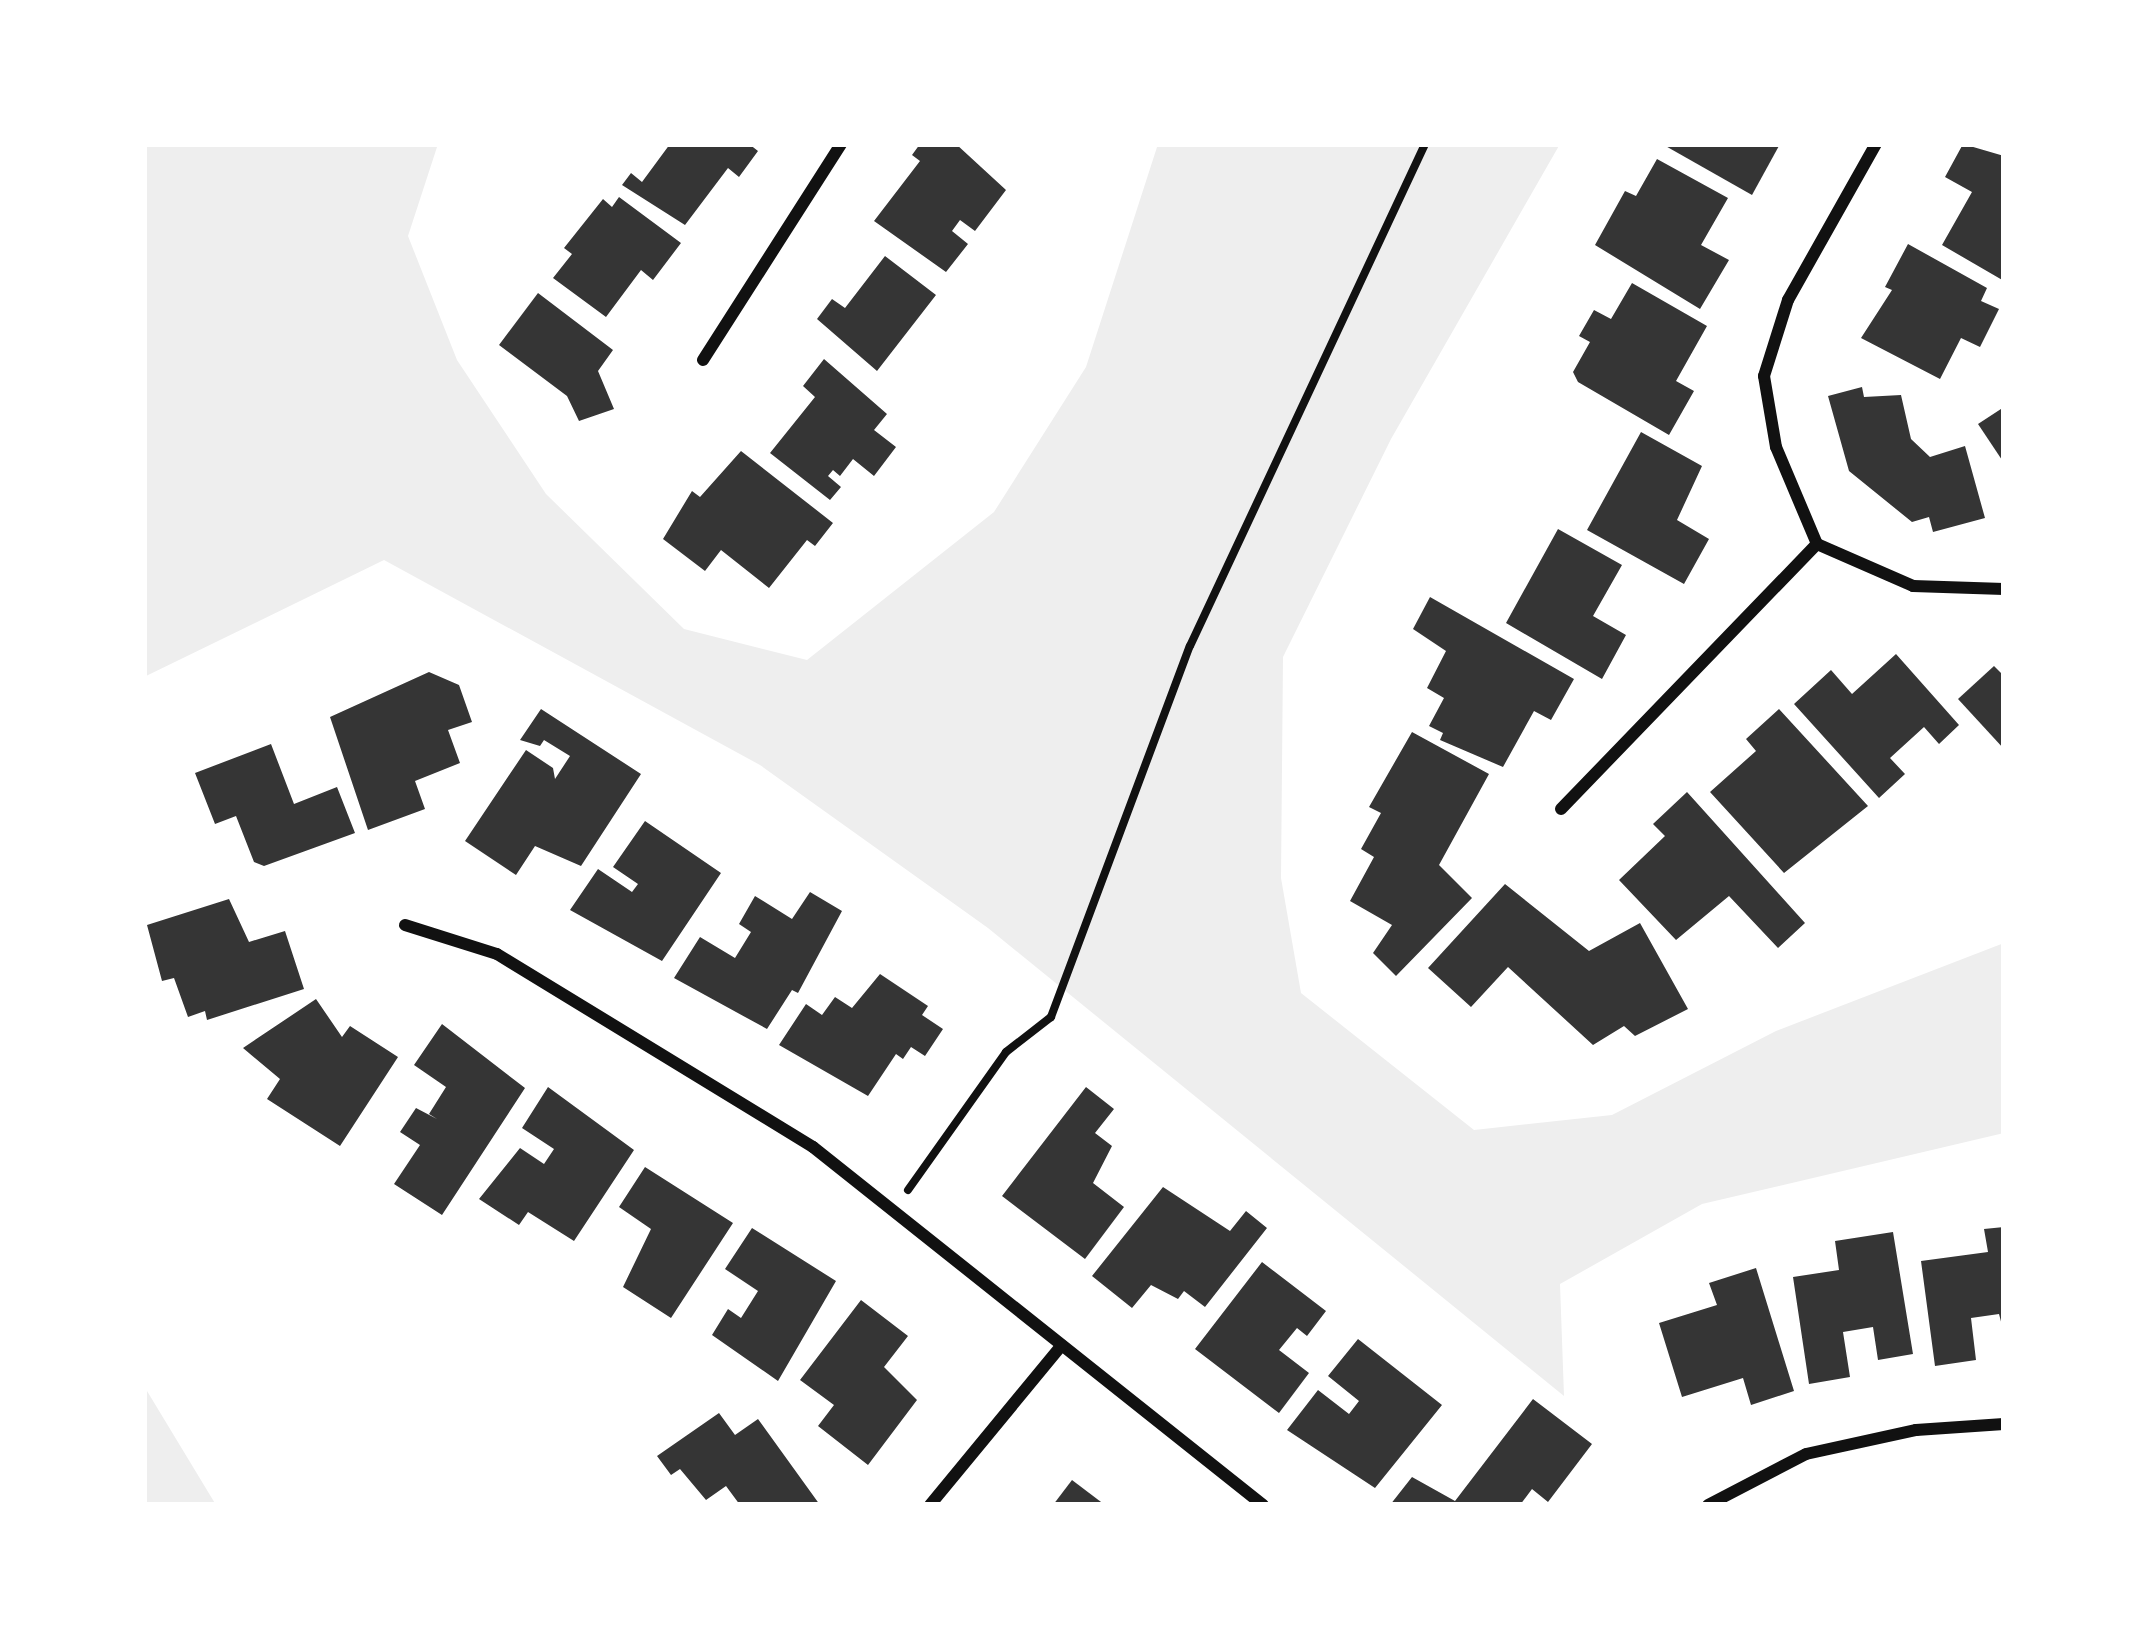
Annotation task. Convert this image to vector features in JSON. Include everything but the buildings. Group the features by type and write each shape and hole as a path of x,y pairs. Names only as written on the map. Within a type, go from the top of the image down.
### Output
{"street":[{"path":"703,360 841,144"},
{"path":"1876,144 1787,300 1764,376 1776,447 1817,544 1913,586 2004,589"},
{"path":"1561,809 1817,544"},
{"path":"405,925 497,954 813,1147 1263,1505"},
{"path":"929,1505 1062,1345"},
{"path":"1708,1505 1806,1454 1916,1430 2004,1424"}],"path":[{"path":"893,1210 1006,1052 1051,1017 1190,646 1425,144"}],"shaded area":[{"path":"144,144 438,144 408,236 457,360 546,494 684,629 807,660 994,512 1086,367 1158,144 1560,144 1391,439 1283,657 1281,878 1301,993 1474,1130 1612,1115 1776,1031 2004,943 2004,1133 1702,1204 1560,1284 1564,1396 988,928 760,765 384,560 144,677"},
{"path":"144,1386 216,1505 144,1505"}]}
